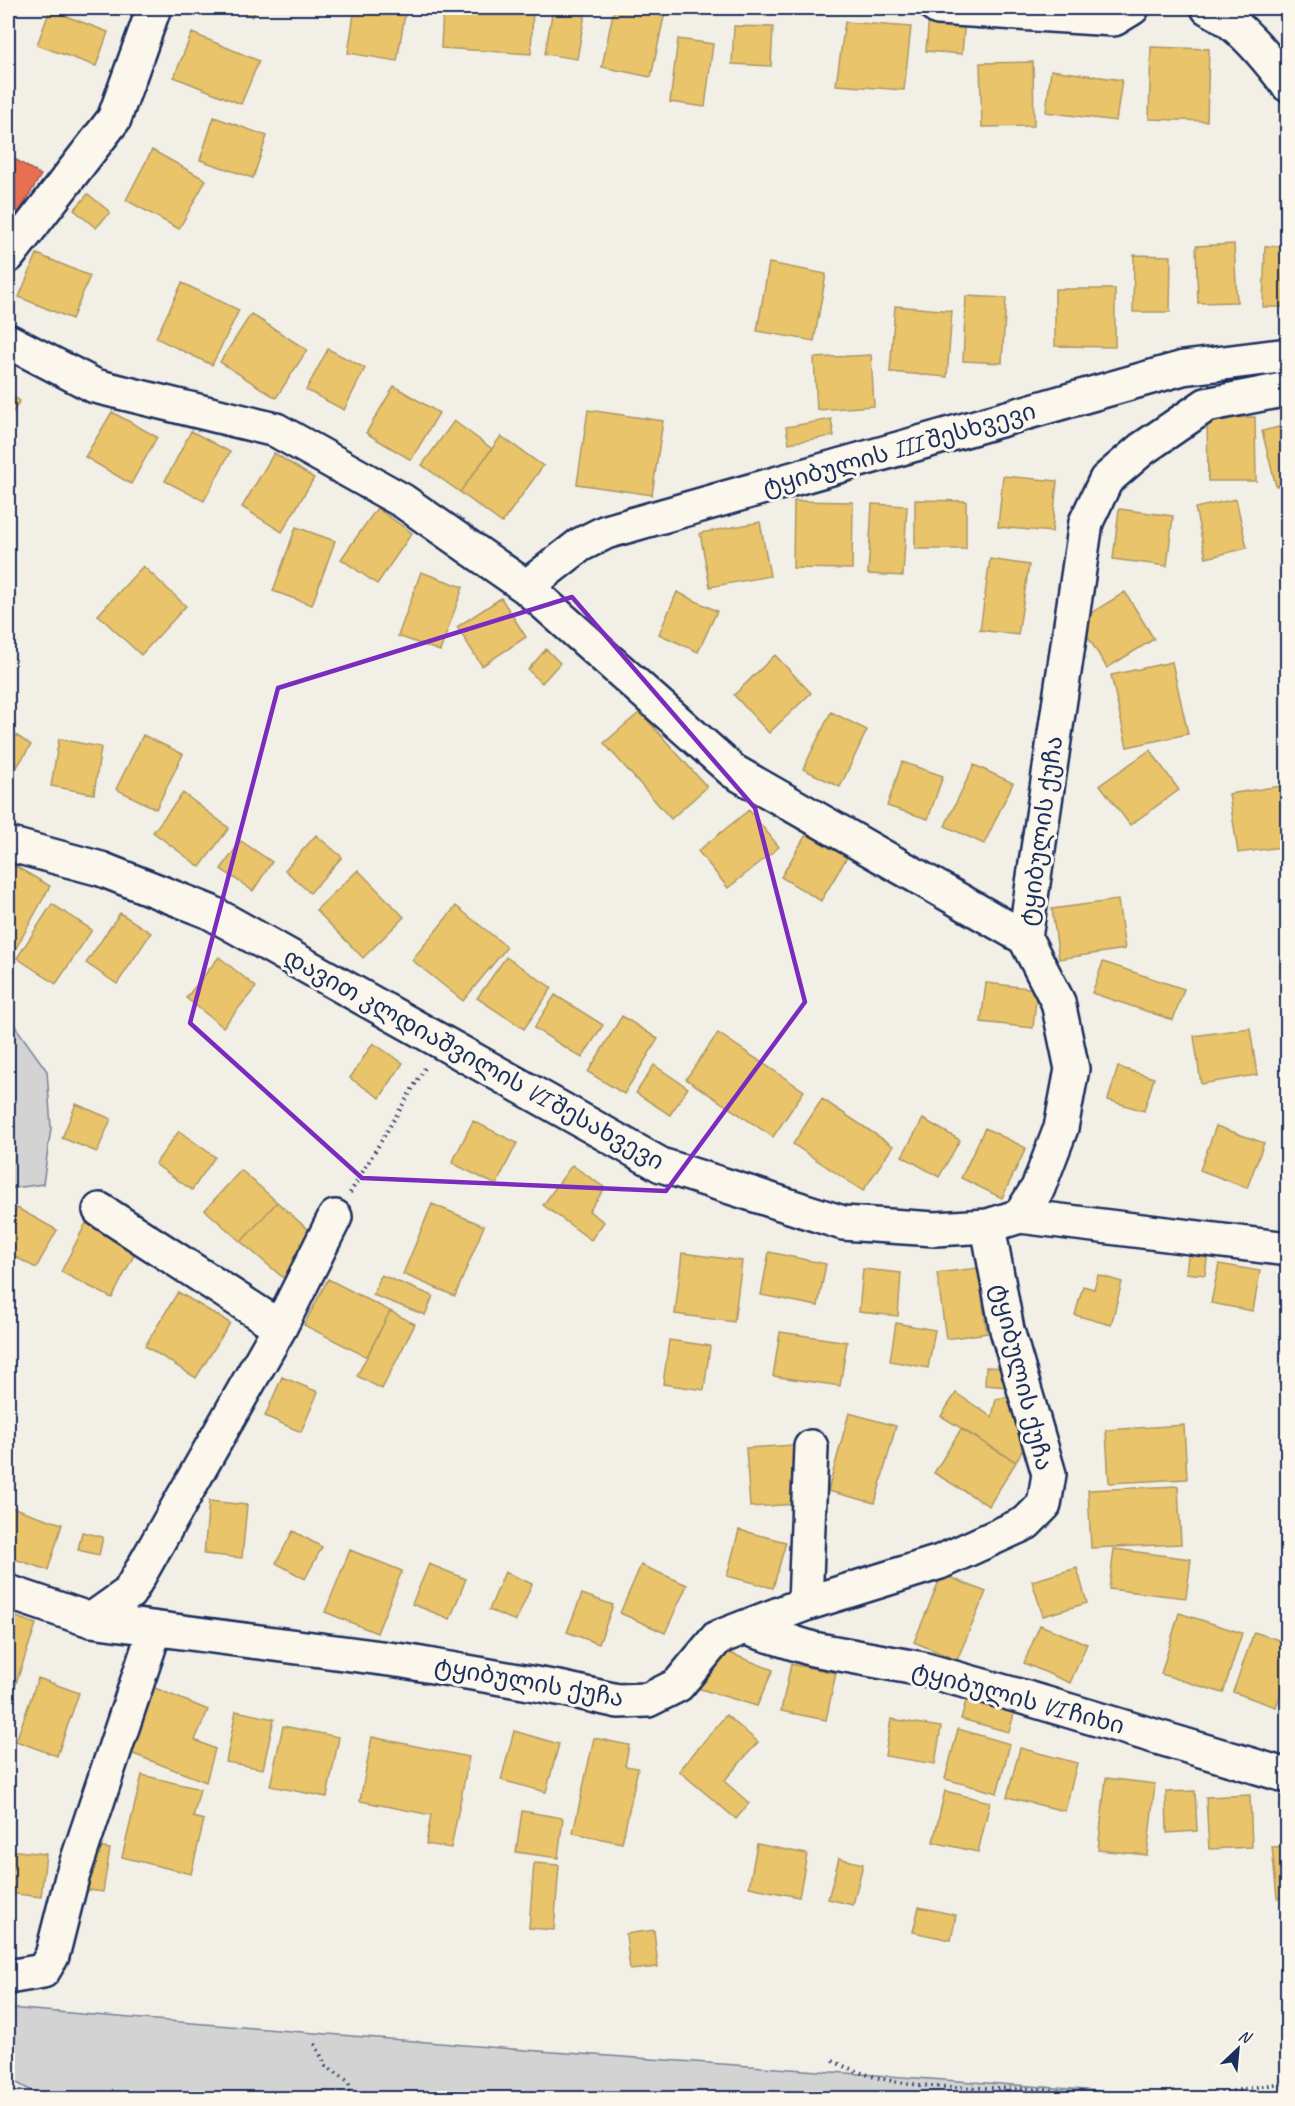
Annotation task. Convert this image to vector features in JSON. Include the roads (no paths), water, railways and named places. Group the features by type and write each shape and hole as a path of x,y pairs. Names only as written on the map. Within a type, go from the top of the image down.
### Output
{"street":[{"path":"8,256 114,119 154,8"},
{"path":"938,8 1114,19 1132,8"},
{"path":"1208,8 1217,12 1244,36 1287,85"},
{"path":"8,341 95,386 276,430 404,501 526,587 733,771 1025,938"},
{"name":"ტყიბულის III შესხვევი","path":"526,587 580,545 606,532 1183,368 1287,355"},
{"name":"ტყიბულის ქუჩა","path":"1020,1216 1038,1188 1061,1128 1072,1069 1058,1002 1025,938 1086,522 1106,480 1142,449 1206,405 1287,389"},
{"name":"დავით კლდიაშვილის VI შესახვევი","path":"8,844 100,869 210,912 661,1165 843,1223 935,1229 988,1226"},
{"path":"100,1210 280,1327"},
{"path":"988,1226 1020,1216 1287,1250"},
{"path":"91,1620 129,1593 280,1327 335,1217"},
{"name":"ტყიბულის ქუჩა","path":"8,1592 91,1620 404,1661 564,1689 618,1701 648,1700 678,1685 717,1638 805,1604 940,1563 1026,1523 1044,1505 1048,1474 1007,1330 988,1226"},
{"path":"805,1604 811,1447"},
{"name":"ტყიბულის VI ჩიხი","path":"746,1628 813,1649 922,1669 1287,1776"},
{"path":"8,1977 43,1971 52,1956 72,1877 155,1629"}]}
